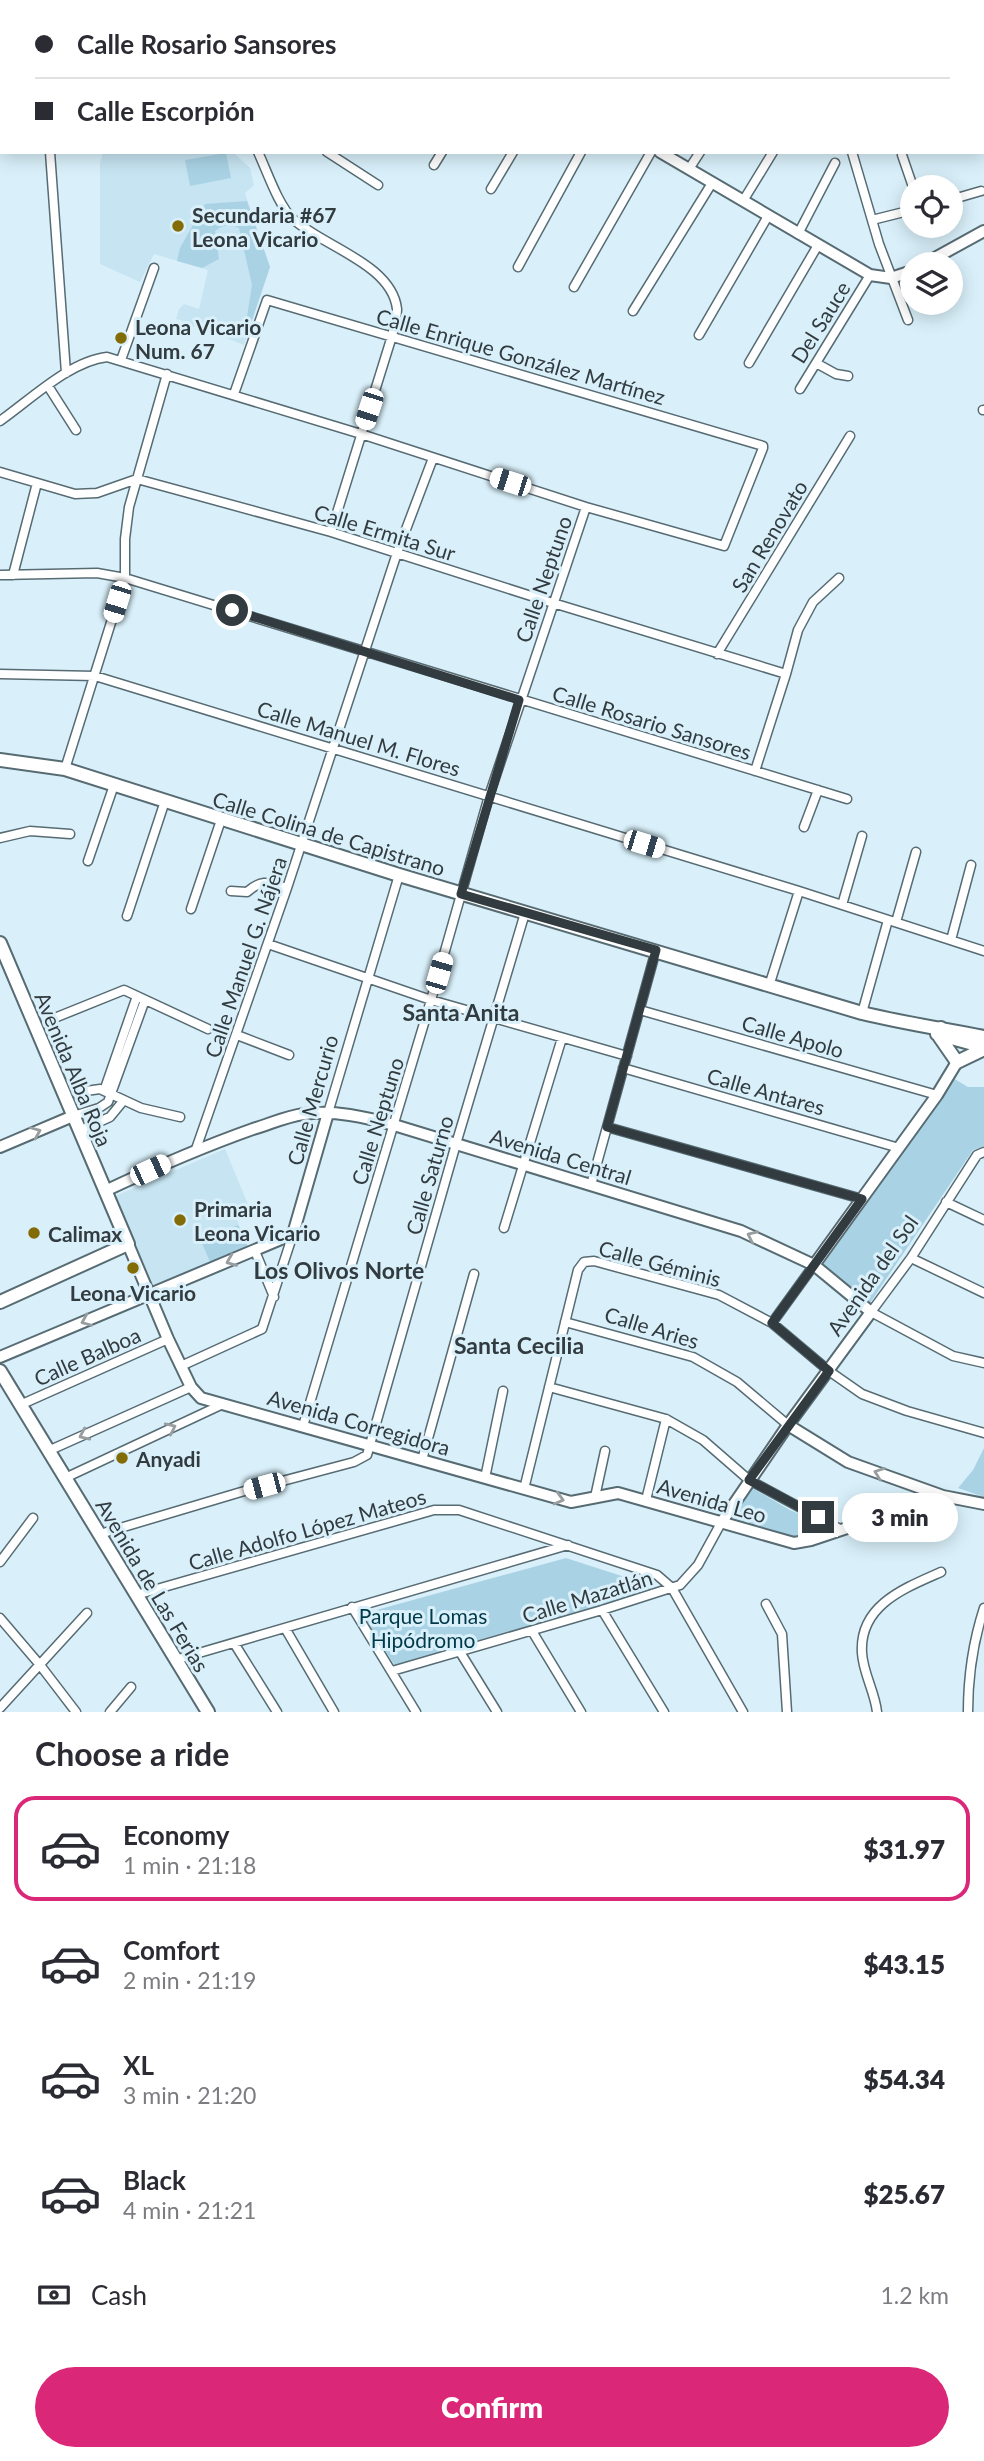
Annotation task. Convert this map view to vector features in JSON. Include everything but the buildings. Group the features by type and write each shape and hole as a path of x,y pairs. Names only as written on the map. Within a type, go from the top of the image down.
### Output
{"main road":[{"name":"Calle Colina de Capistrano","path":"0,760 65,769 461,894 862,1013 936,1031 984,1048"},
{"name":"Avenida Alba Roja","path":"0,943 128,1244"},
{"name":"Calle Colina de Capistrano","path":"936,1031 984,1037"},
{"path":"936,1031 957,1062 984,1048"},
{"path":"0,1302 128,1244"},
{"path":"0,1371 65,1478"},
{"name":"Avenida de Las Ferias","path":"65,1478 208,1712"}],"street":[{"path":"50,154 65,373"},
{"path":"259,154 286,212 388,286 397,311 392,336 331,532"},
{"path":"330,154 378,185"},
{"path":"434,165 441,154"},
{"path":"491,189 512,154"},
{"path":"518,267 580,154"},
{"path":"574,286 650,154"},
{"path":"663,154 870,275 891,278 900,275"},
{"path":"689,169 699,154"},
{"path":"743,201 772,154"},
{"path":"853,154 891,278 908,320"},
{"path":"902,155 908,175"},
{"path":"798,234 835,163"},
{"path":"633,311 712,183"},
{"path":"963,196 981,191"},
{"path":"872,220 900,213"},
{"path":"699,335 768,216"},
{"path":"946,252 984,231"},
{"path":"749,363 818,246"},
{"path":"121,360 155,268"},
{"name":"Del Sauce","path":"800,389 870,275"},
{"name":"Calle Enrique González Martínez","path":"234,394 267,300 763,447 725,545 586,507"},
{"path":"0,421 65,373 100,358 121,360 361,433 586,507"},
{"path":"816,363 836,374 848,376"},
{"path":"65,769 125,578 125,539 129,507 167,374"},
{"path":"48,386 76,430"},
{"name":"San Renovato","path":"718,654 850,436"},
{"name":"Calle Manuel G. Nájera","path":"196,1149 288,888 397,553 433,458"},
{"path":"0,472 75,494 97,493 137,480"},
{"name":"Calle Ermita Sur","path":"137,480 331,532 786,674"},
{"path":"13,575 37,483"},
{"name":"Calle Neptuno","path":"303,1426 431,1000 489,796 519,700 586,507"},
{"name":"Calle Rosario Sansores","path":"0,575 97,573 125,578 847,799"},
{"path":"754,771 798,630 813,602 839,578"},
{"name":"Calle Manuel M. Flores","path":"0,674 95,676 799,891 984,951"},
{"path":"88,861 114,785"},
{"path":"804,827 818,790"},
{"path":"127,916 165,801"},
{"path":"191,909 220,820"},
{"path":"0,838 30,831 70,834"},
{"path":"842,905 862,836"},
{"path":"862,1013 916,852"},
{"path":"951,940 971,865"},
{"name":"Calle Mercurio","path":"181,1366 259,1332 264,1326 399,875"},
{"path":"231,891 247,892 256,884 264,882 288,888"},
{"path":"769,986 799,891"},
{"name":"Calle Saturno","path":"370,1447 525,913"},
{"path":"268,944 431,1000 627,1056"},
{"path":"591,1185 656,950"},
{"path":"52,1019 119,991 128,991 208,1029"},
{"path":"0,1147 72,1116 104,1106 141,998"},
{"name":"Calle Apolo","path":"640,1010 937,1095"},
{"path":"237,1035 289,1055"},
{"path":"504,1228 562,1038"},
{"path":"772,1323 937,1095 957,1062"},
{"name":"Calle Antares","path":"623,1068 899,1148"},
{"path":"79,1092 108,1093 141,1108 180,1117"},
{"path":"79,1131 110,1117 124,1100"},
{"name":"Avenida Central","path":"105,1191 196,1149 288,1118 328,1113 362,1116 741,1231 814,1265 871,1312 953,1356 984,1363"},
{"path":"607,1127 862,1199"},
{"name":"Avenida del Sol","path":"722,1523 788,1425 911,1258 982,1152"},
{"path":"946,1202 984,1220"},
{"path":"0,1356 293,1234"},
{"name":"Avenida Alba Roja","path":"128,1244 168,1339 191,1387 201,1398"},
{"path":"255,1251 274,1298"},
{"path":"911,1258 984,1293"},
{"name":"Calle Géminis","path":"565,1322 578,1270 584,1262 594,1261 719,1295 772,1323 829,1371 862,1394 907,1411 984,1433"},
{"path":"422,1460 474,1273"},
{"path":"523,1489 565,1322"},
{"name":"Calle Aries","path":"565,1322 693,1357 737,1381 788,1425 848,1462 943,1496 984,1504"},
{"name":"Calle Balboa","path":"20,1405 168,1339"},
{"path":"48,1451 191,1387"},
{"path":"549,1387 666,1419 703,1440 749,1480 840,1529"},
{"path":"485,1478 503,1391"},
{"name":"Avenida Corregidora","path":"201,1398 523,1489"},
{"path":"65,1478 223,1404"},
{"path":"646,1500 666,1419"},
{"path":"100,1534 359,1460 367,1455 370,1447"},
{"path":"595,1497 605,1451"},
{"name":"Avenida Leo","path":"523,1489 571,1502 618,1493 794,1543 811,1540 943,1496"},
{"name":"Calle Adolfo López Mateos","path":"136,1595 434,1510 459,1510 644,1569 657,1575 672,1588"},
{"path":"0,1562 33,1518"},
{"path":"722,1523 692,1574 680,1585 672,1588 743,1712"},
{"path":"175,1660 568,1545"},
{"path":"877,1712 862,1654 864,1628 887,1598 941,1572"},
{"name":"Calle Mazatlán","path":"392,1671 672,1588"},
{"path":"766,1604 782,1634 787,1712"},
{"path":"352,1607 416,1712"},
{"path":"968,1712 968,1682 974,1638 984,1608"},
{"path":"603,1610 664,1712"},
{"path":"0,1708 87,1613"},
{"path":"0,1618 76,1712"},
{"path":"285,1628 334,1712"},
{"path":"532,1631 581,1712"},
{"path":"234,1643 277,1712"},
{"path":"460,1652 497,1712"},
{"path":"110,1712 131,1687"}],"shaded area":[{"name":"Secundaria #67 Leona Vicario","path":"102,154 235,154 250,168 254,185 245,193 270,267 244,345 226,338 227,333 208,328 206,333 176,319 184,304 199,309 208,270 154,254 140,282 100,264 100,164"},
{"name":"Primaria Leona Vicario","path":"225,1149 250,1209 235,1215 248,1247 152,1288 113,1197"}],"green space":[{"path":"226,154 231,178 190,186 185,160"},
{"path":"247,201 270,267 246,338 252,285 239,228 226,225 215,231 219,259 202,268 177,261 180,248 205,204"},
{"path":"953,1078 968,1087 984,1087 984,1146 973,1150 870,1303 820,1264"},
{"path":"238,1225 248,1247 211,1264 201,1241"},
{"path":"984,1448 984,1497 958,1488 973,1470"},
{"path":"752,1488 790,1510 822,1524 813,1534 799,1539 726,1522"},
{"name":"Parque Lomas Hipódromo","path":"566,1558 659,1588 395,1666 362,1614"}],"place":[{"name":"Secundaria #67 Leona Vicario","path":"178,226"},
{"name":"Leona Vicario Num. 67","path":"121,338"},
{"name":"Primaria Leona Vicario","path":"180,1220"},
{"name":"Calimax","path":"34,1233"},
{"name":"Leona Vicario","path":"133,1268"},
{"name":"Anyadi","path":"122,1458"}],"district":[{"name":"Santa Anita","path":"461,1012"},
{"name":"Los Olivos Norte","path":"339,1270"},
{"name":"Santa Cecilia","path":"519,1345"}],"route":[{"path":"232,610 519,700 461,894 656,950 607,1127 862,1199 772,1323 829,1371 749,1480 818,1517"}]}
